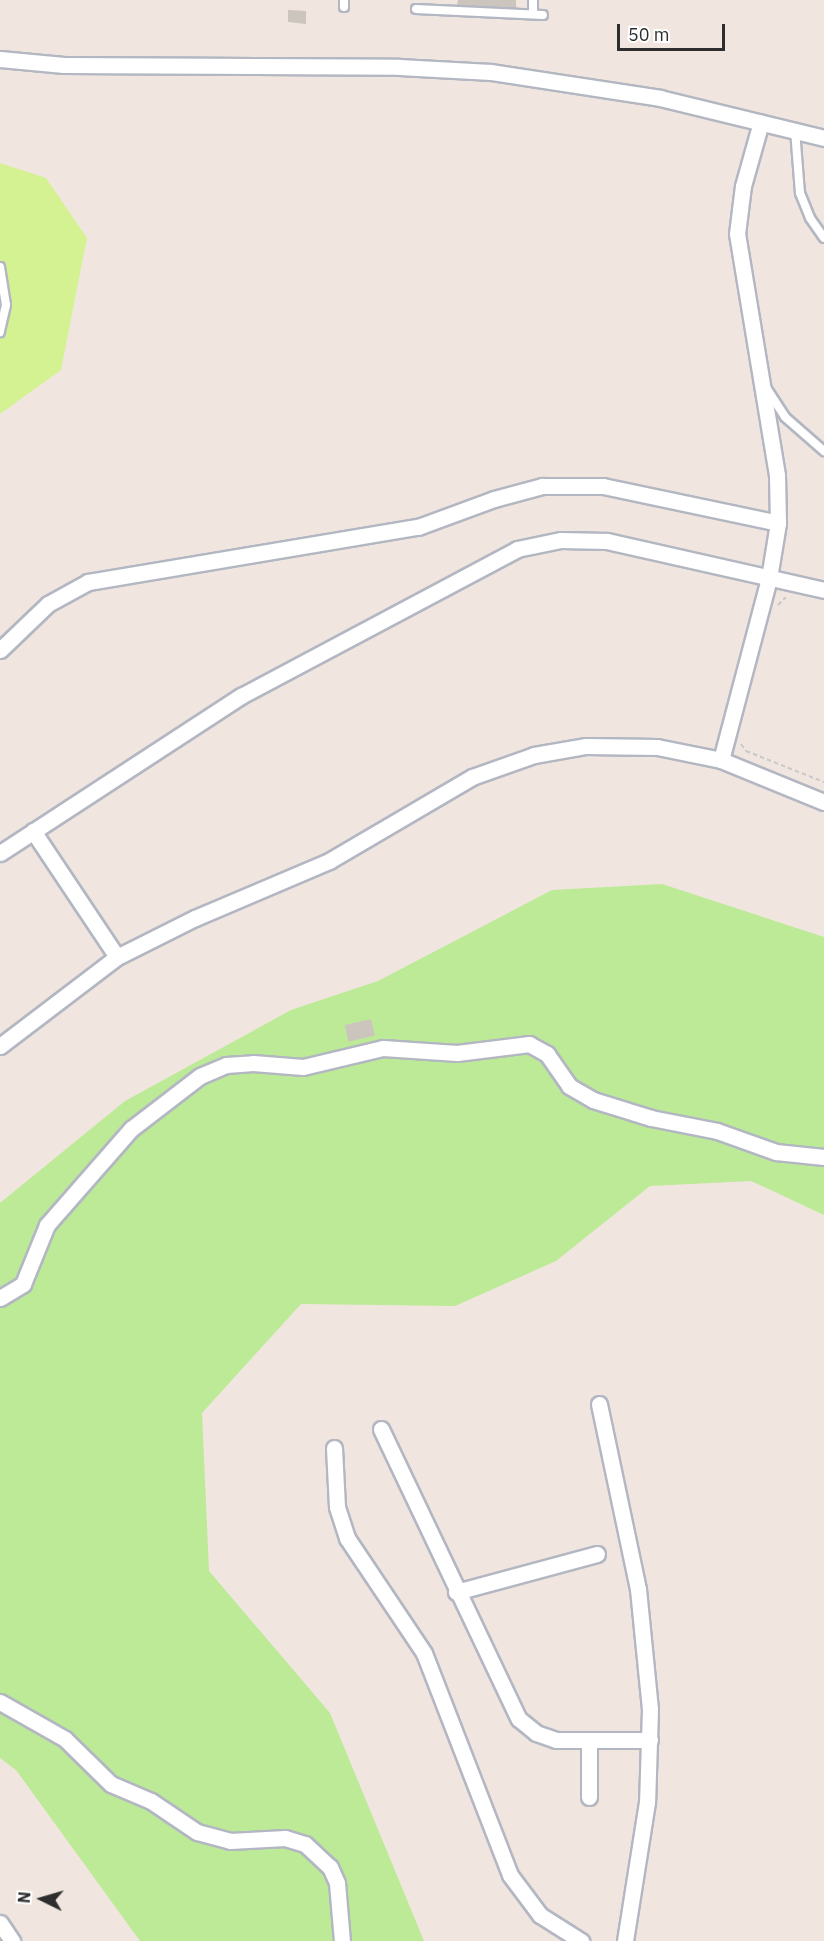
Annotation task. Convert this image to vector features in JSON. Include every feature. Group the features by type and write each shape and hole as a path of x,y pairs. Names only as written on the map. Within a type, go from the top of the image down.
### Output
{"street":[{"path":"0,59 64,65 399,67 491,72 583,84 761,122 824,138"},
{"path":"721,760 769,578 778,523 777,475 737,234 743,186 761,122"},
{"path":"0,650 48,604 88,582 418,527 494,499 542,486 603,486 778,523"},
{"path":"0,853 241,696 517,549 561,540 607,541 824,590"},
{"path":"0,1046 117,957 195,918 328,861 445,792 513,761 558,750 618,745 657,747 721,760 824,802"},
{"path":"33,831 117,957"},
{"path":"0,1298 23,1284 47,1225 131,1129 200,1076 233,1064 303,1067 383,1048 457,1053 529,1044 547,1054 569,1086 593,1100 651,1118 717,1131 763,1149 824,1157"},
{"path":"599,1404 638,1589 646,1649 650,1740 647,1802 625,1941"},
{"path":"381,1429 456,1592 519,1719 546,1737 589,1741 650,1740"},
{"path":"334,1448 337,1507 347,1538 424,1653 510,1875 540,1915 581,1941"},
{"path":"456,1592 597,1554"},
{"path":"0,1702 65,1739 111,1784 138,1793 197,1832 230,1841 285,1838 305,1844 325,1860 337,1883 342,1941"},
{"path":"589,1741 589,1797"},
{"path":"0,1923 12,1941"}],"lane":[{"path":"431,9 432,0"},
{"path":"533,0 533,14"},
{"path":"416,9 543,15"},
{"path":"795,130 800,193 810,218 824,238"},
{"path":"0,267 6,305 0,332"},
{"path":"761,384 785,417 824,451"}],"path":[{"path":"778,606 780,600 792,598"},
{"path":"742,740 746,751 824,782"}],"green space":[{"path":"0,163 46,178 87,238 61,370 0,414"},
{"path":"662,884 824,937 824,1215 751,1181 650,1186 556,1261 455,1306 301,1304 202,1413 209,1571 330,1713 424,1941 140,1941 16,1770 0,1758 0,1203 125,1101 291,1010 378,981 552,890"}],"building":[{"path":"458,0 516,0 516,8 457,5"},
{"path":"288,10 306,11 306,24 288,22"},
{"path":"371,1019 375,1036 349,1042 345,1025"}]}
